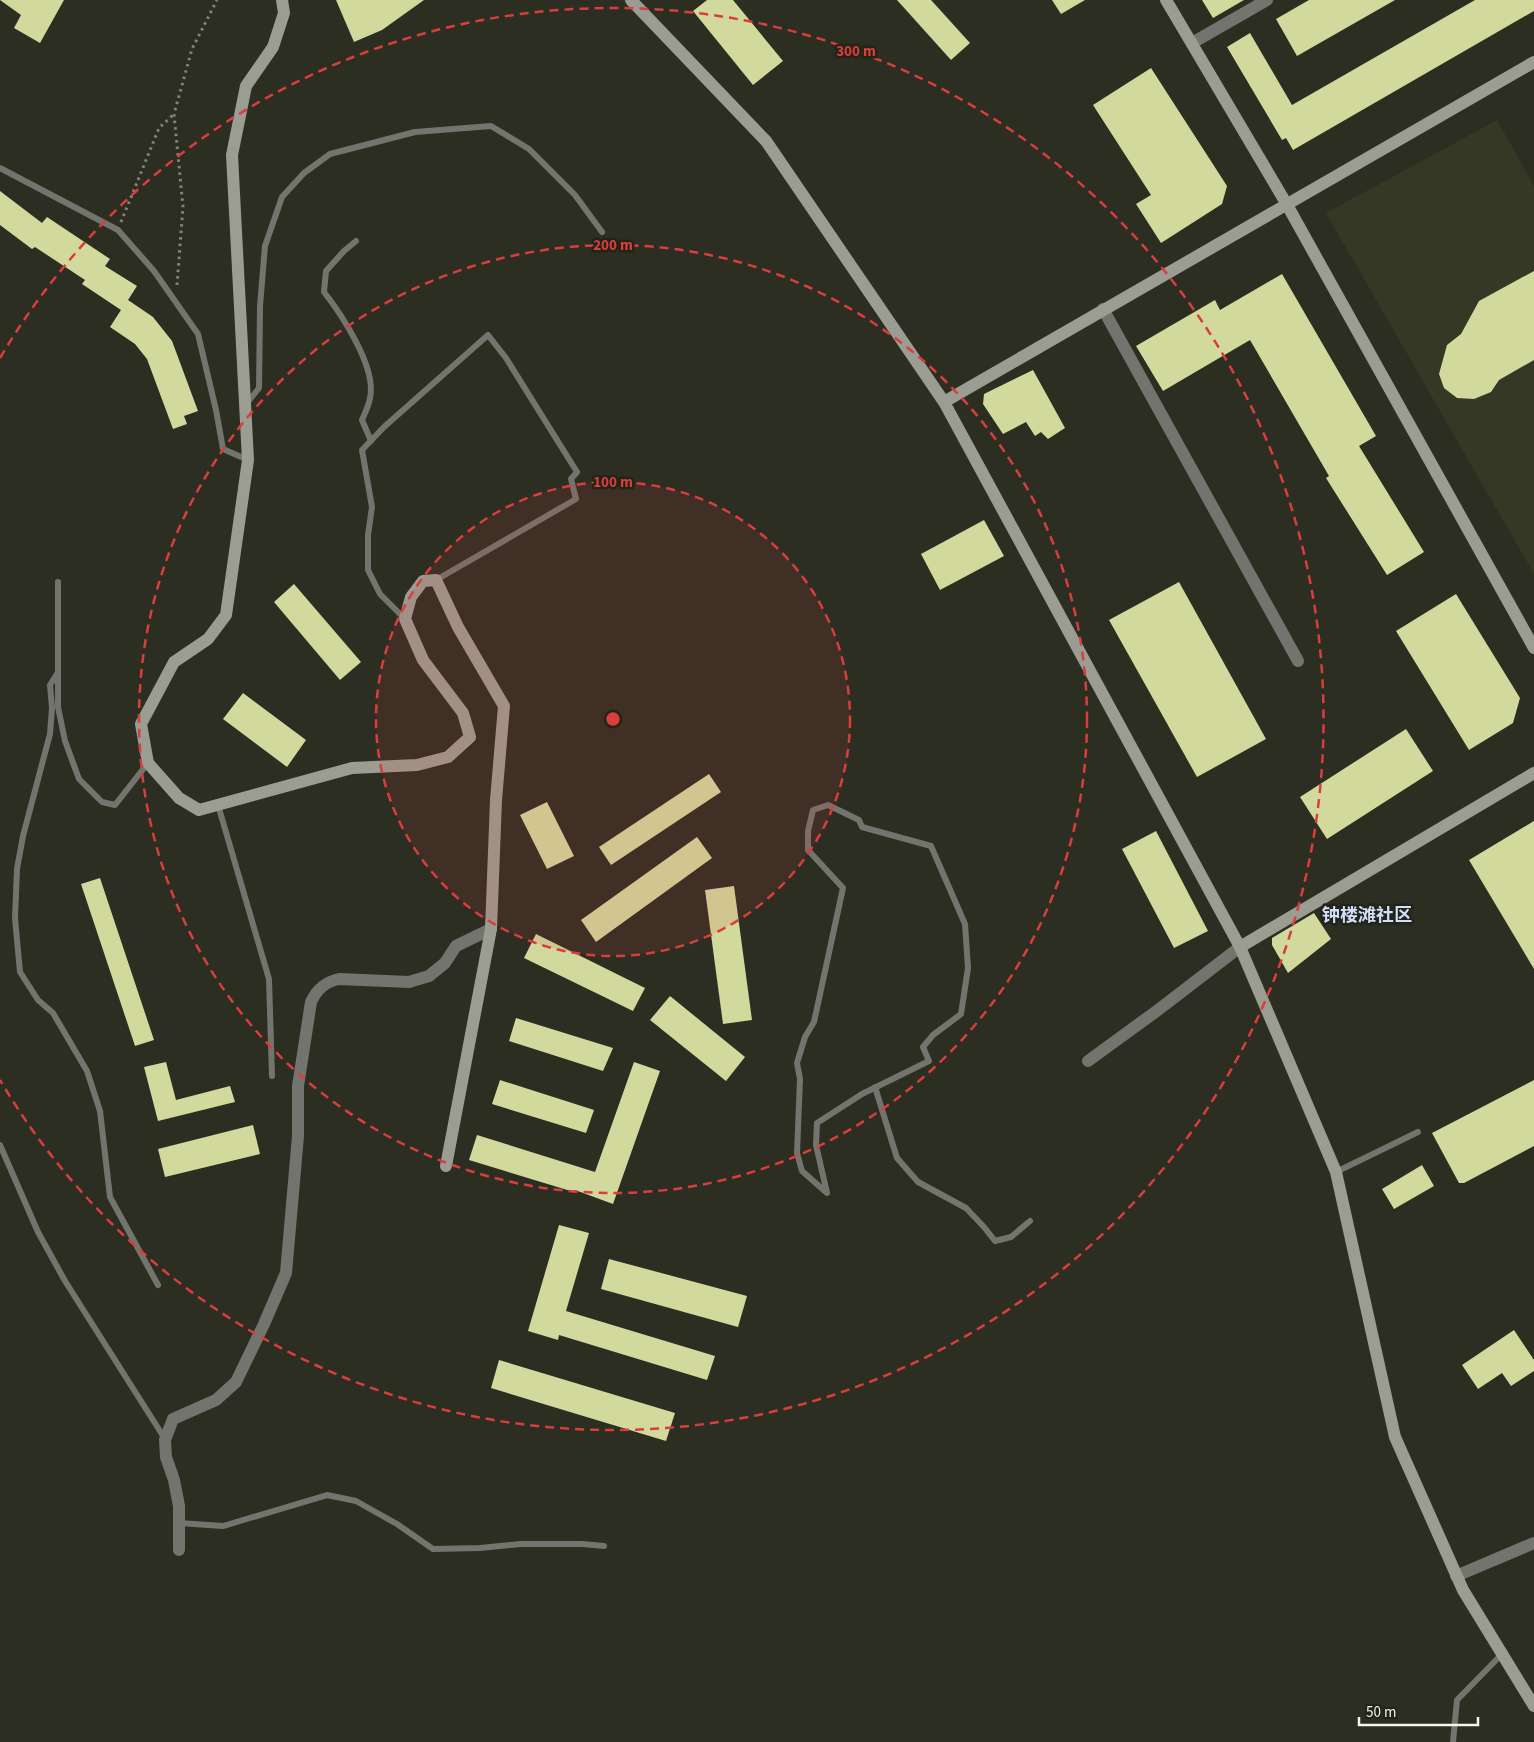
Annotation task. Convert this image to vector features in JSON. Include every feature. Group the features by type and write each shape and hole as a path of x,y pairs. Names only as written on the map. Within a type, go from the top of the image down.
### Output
{"street":[{"path":"282,0 284,13 273,47 246,86 232,155 248,460 226,615 208,639 174,662 141,724 148,763 179,798 199,810 352,768 416,765 448,757 470,737 463,713 424,660 404,619 411,597 423,581 436,580 458,627 504,706 496,800 491,929 446,1166"},
{"path":"631,0 766,141 944,402 1240,947 1336,1172 1395,1437 1463,1590 1534,1706"},
{"path":"1166,0 1286,203 1534,648"},
{"path":"1192,43 1267,0"},
{"path":"944,402 1286,203 1534,62"},
{"path":"1104,310 1298,661"},
{"path":"1088,1061 1240,947 1534,773"},
{"path":"179,1550 179,1506 174,1480 166,1457 166,1440 173,1419 216,1400 236,1382 286,1274 298,1136 298,1086 311,1002 315,993 330,981 410,982 429,976 445,963 456,946 491,929"},
{"path":"1456,1576 1534,1543"}],"lane":[{"path":"245,406 259,388 260,306 265,246 282,197 304,173 330,154 416,132 491,126 529,149 575,195 602,232"},
{"path":"0,168 118,230 154,271 198,334 224,449 248,460"},
{"path":"356,241 344,250 326,271 324,292 338,309 352,333 369,372 371,397 362,420 371,441"},
{"path":"404,619 380,594 368,570 368,535 372,507 362,450 384,426 488,335 506,358 577,472 571,479 576,499 436,580"},
{"path":"58,582 58,707 65,741 79,779 102,802 115,805 148,763"},
{"path":"57,674 50,685 52,708 50,734 23,836 17,869 15,918 20,972 38,1000 53,1013 87,1070 100,1111 110,1196 158,1285"},
{"path":"218,805 269,979 272,1076"},
{"path":"828,805 859,820 862,827 931,846 965,924 968,968 961,1014 933,1034 923,1047 929,1061 876,1087 817,1123 816,1146 827,1193 802,1170 796,1153 800,1079 797,1063 806,1036 814,1022 842,888 808,850 808,831 813,810 828,805"},
{"path":"876,1087 897,1158 918,1182 966,1208 995,1241 1011,1237 1030,1221"},
{"path":"1336,1172 1418,1132"},
{"path":"0,1145 38,1232 60,1273 166,1440"},
{"path":"179,1522 223,1526 327,1495 356,1501 397,1524 433,1548 480,1548 521,1544 604,1546"},
{"path":"1453,1742 1457,1700 1502,1654"}],"path":[{"path":"176,302 183,207 174,114 192,49 217,0"},
{"path":"118,230 159,128 174,114"}],"shaded area":[{"path":"1497,120 1534,186 1534,574 1326,213"}],"building":[{"path":"0,0 64,0 40,43 14,28 21,15"},
{"path":"336,0 424,0 382,30 354,42"},
{"path":"707,0 733,0 783,61 753,85 693,11"},
{"path":"897,0 931,0 970,43 951,60"},
{"path":"1052,0 1085,0 1061,14"},
{"path":"1202,0 1244,0 1213,18"},
{"path":"1309,0 1395,0 1297,56 1276,19"},
{"path":"1475,0 1534,0 1534,11 1293,150 1286,138 1282,140 1227,47 1250,33 1292,105"},
{"path":"1151,68 1227,186 1222,204 1161,243 1136,204 1151,195 1093,105"},
{"path":"0,191 42,223 47,217 110,259 105,266 137,286 128,300 153,317 172,341 198,411 184,416 187,424 173,429 147,359 135,344 110,327 121,310 82,284 85,280 35,247 32,249 0,225"},
{"path":"1534,271 1534,360 1499,380 1491,392 1474,399 1457,398 1444,388 1439,374 1447,345 1461,334 1479,301"},
{"path":"1282,274 1376,436 1359,446 1424,552 1387,575 1326,478 1329,476 1250,340 1163,391 1136,346 1215,300 1220,310"},
{"path":"1033,370 1065,428 1048,439 1041,432 1035,436 1026,422 1003,434 983,404 984,394"},
{"path":"984,520 1004,556 940,590 921,554"},
{"path":"1179,582 1266,739 1197,777 1109,620"},
{"path":"294,584 361,662 340,680 274,602"},
{"path":"1456,594 1520,698 1513,723 1469,750 1396,631"},
{"path":"243,693 306,740 287,767 223,719"},
{"path":"1406,729 1433,771 1327,839 1300,797"},
{"path":"709,774 721,792 611,865 599,847"},
{"path":"547,802 574,856 547,869 520,815"},
{"path":"1534,821 1534,969 1469,860"},
{"path":"1156,831 1208,931 1174,948 1122,849"},
{"path":"697,837 712,858 596,942 581,920"},
{"path":"100,878 154,1040 135,1046 81,884"},
{"path":"734,886 752,1020 723,1024 705,890"},
{"path":"1314,913 1331,939 1288,973 1272,945 1272,938"},
{"path":"536,934 645,988 633,1011 524,958"},
{"path":"670,996 745,1057 726,1081 650,1020"},
{"path":"516,1018 613,1048 603,1071 509,1041"},
{"path":"166,1062 176,1100 230,1086 235,1102 158,1121 144,1067"},
{"path":"634,1062 660,1071 613,1204 575,1190 574,1192 469,1160 477,1135 595,1172"},
{"path":"500,1080 594,1110 586,1133 492,1104"},
{"path":"1534,1080 1534,1146 1464,1183 1459,1183 1432,1133"},
{"path":"253,1125 260,1154 165,1177 158,1149"},
{"path":"1422,1165 1434,1186 1394,1209 1382,1189"},
{"path":"559,1225 589,1233 566,1311 715,1356 707,1380 559,1335 558,1340 528,1331"},
{"path":"609,1259 747,1296 738,1327 601,1289"},
{"path":"1514,1330 1534,1360 1534,1371 1511,1386 1502,1373 1478,1389 1462,1365"},
{"path":"499,1360 675,1413 666,1441 491,1388"}],"district":[{"name":"钟楼滩社区","path":"1367,915"}]}
